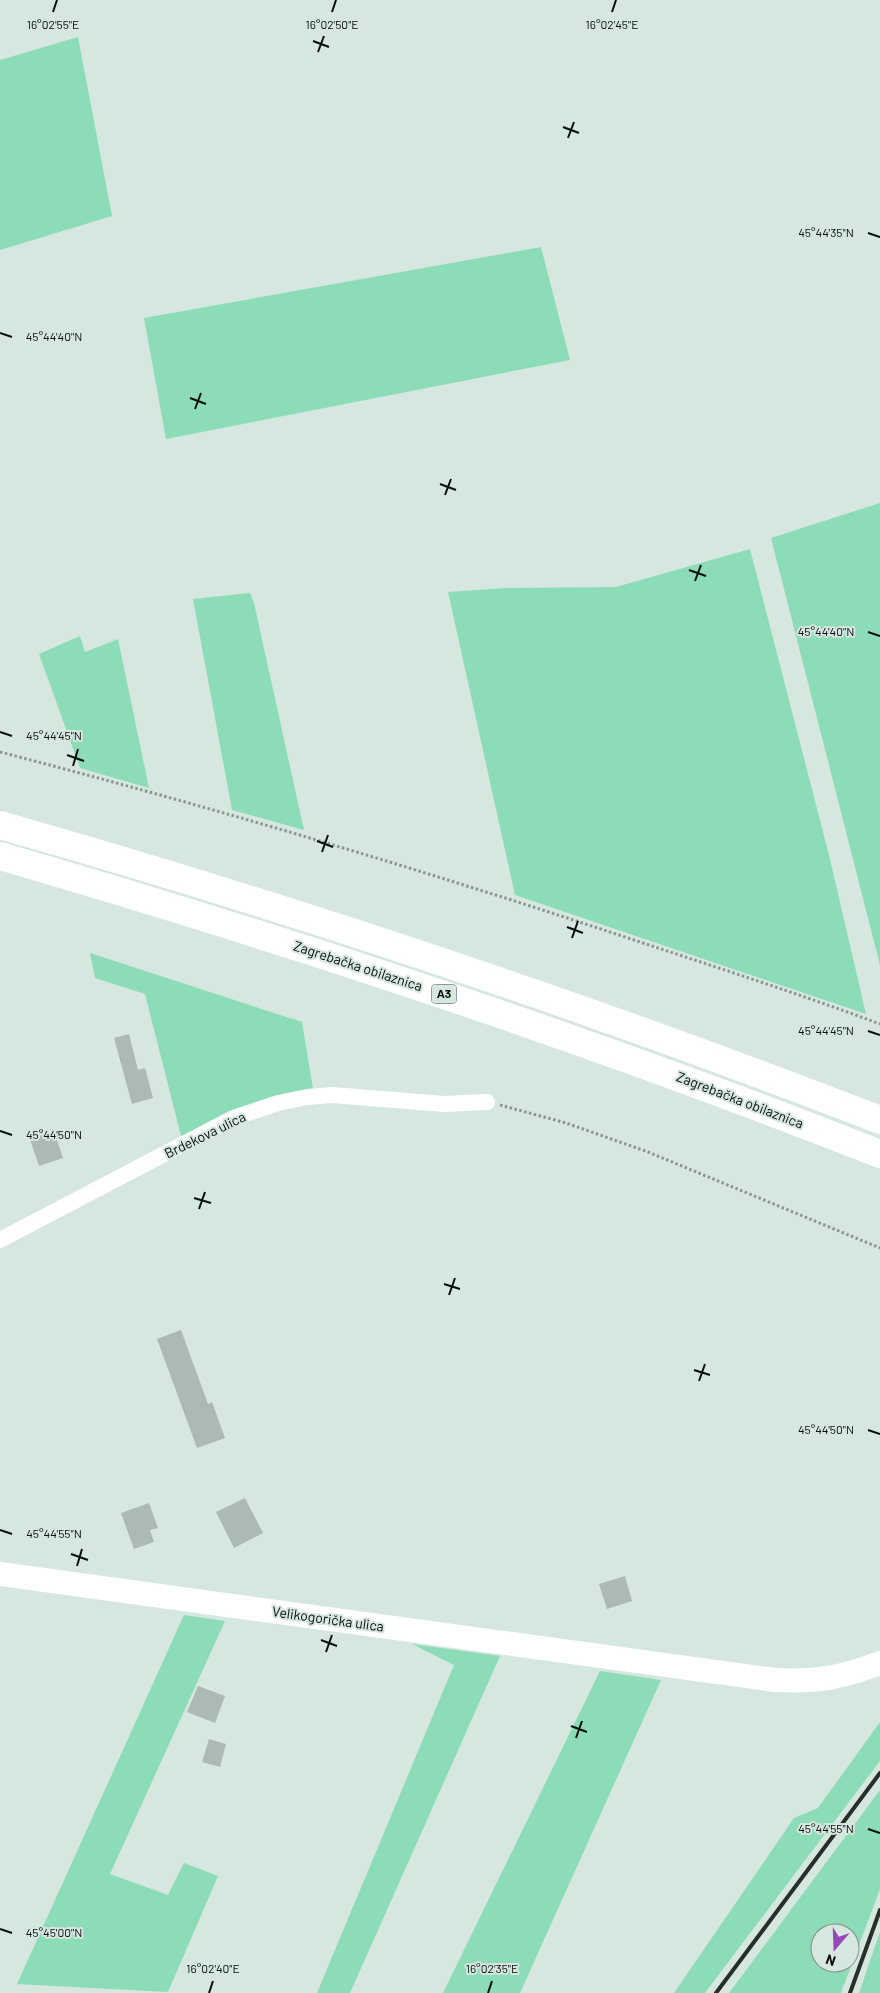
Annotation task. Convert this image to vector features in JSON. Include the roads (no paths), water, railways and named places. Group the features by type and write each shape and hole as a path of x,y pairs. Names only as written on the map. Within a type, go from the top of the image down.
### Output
{"highway":[{"name":"A3","path":"0,825 233,894 394,945 630,1026 880,1120"},
{"name":"Zagrebačka obilaznica","path":"0,856 225,923 467,1002 773,1112 880,1154"}],"street":[{"name":"Brdekova ulica","path":"0,1240 233,1118 278,1103 307,1097 332,1095 444,1104 488,1102"},
{"name":"Velikogorička ulica","path":"0,1574 775,1680 806,1681 835,1677 880,1663"}],"railway":[{"path":"716,1993 880,1773"},
{"path":"850,1993 880,1910"}]}
